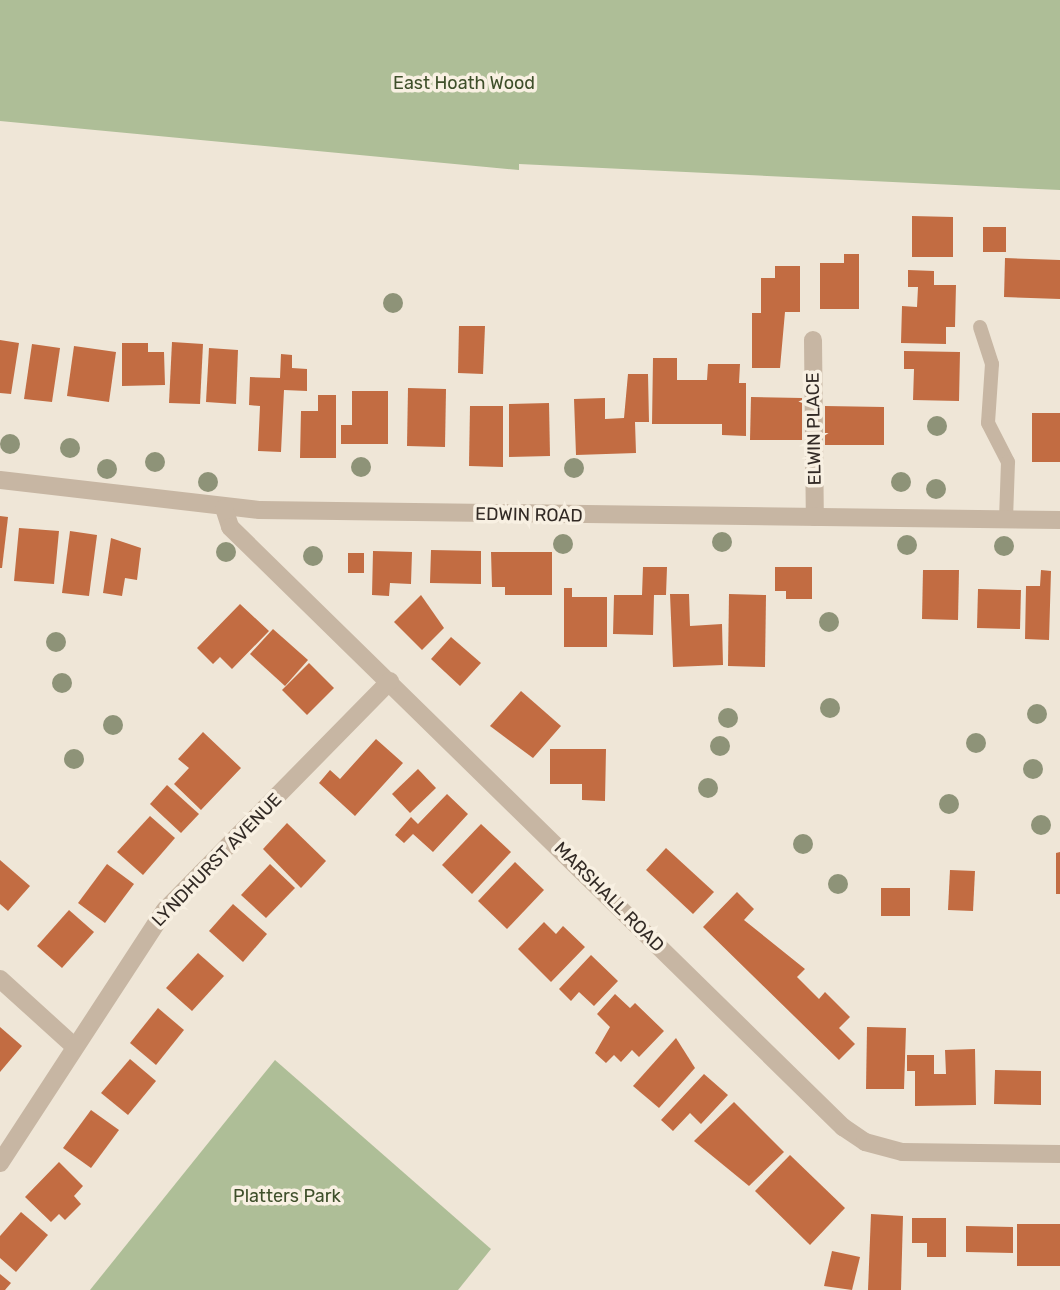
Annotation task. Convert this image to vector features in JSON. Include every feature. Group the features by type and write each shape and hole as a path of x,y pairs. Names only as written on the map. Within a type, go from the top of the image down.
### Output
{"street":[{"name":"ELWIN PLACE","path":"813,340 815,517"},
{"name":"EDWIN ROAD","path":"0,480 223,508 1060,520"},
{"name":"MARSHALL ROAD","path":"223,508 230,527 843,1127 865,1142 902,1153 1060,1154"},
{"name":"LYNDHURST AVENUE","path":"0,1163 165,910 390,681"},
{"path":"0,979 75,1047"}],"lane":[{"path":"980,327 992,364 988,423 1008,462 1006,519"}],"green space":[{"name":"East Hoath Wood","path":"0,0 1060,0 1060,190 519,164 519,170 0,121"},
{"name":"Platters Park","path":"275,1060 491,1249 458,1290 90,1290"}],"building":[{"path":"912,216 953,217 953,257 912,257"},
{"path":"983,227 1006,227 1006,252 983,252"},
{"path":"844,254 859,254 859,309 820,309 820,263 844,263"},
{"path":"1005,258 1060,260 1060,299 1004,297"},
{"path":"775,266 800,266 800,312 785,312 780,368 752,368 752,313 761,313 761,278 775,278"},
{"path":"908,270 934,271 934,285 956,285 955,327 946,327 946,344 901,343 902,306 917,307 918,287 908,287"},
{"path":"459,326 485,326 483,374 458,373"},
{"path":"0,340 19,343 11,394 0,393"},
{"path":"172,342 203,344 200,404 169,403"},
{"path":"122,343 148,343 148,352 164,352 165,385 122,386"},
{"path":"32,344 60,348 52,402 24,399"},
{"path":"74,346 116,352 109,402 67,396"},
{"path":"209,348 238,350 236,404 206,402"},
{"path":"904,351 960,352 959,401 913,400 914,369 904,369"},
{"path":"281,354 292,355 292,368 307,369 307,391 284,390 281,452 258,451 260,406 249,405 250,377 280,378"},
{"path":"653,358 677,358 677,380 707,380 708,364 740,364 739,383 746,383 746,436 722,435 722,424 652,424"},
{"path":"628,374 648,374 649,422 635,422 636,453 576,455 574,399 605,398 605,419 624,418"},
{"path":"408,388 446,389 445,447 407,446"},
{"path":"352,391 388,391 388,444 341,444 341,425 352,425"},
{"path":"318,395 336,395 336,458 300,458 301,411 318,411"},
{"path":"751,397 802,398 802,440 750,440"},
{"path":"549,403 550,456 509,457 509,404"},
{"path":"470,406 503,406 503,467 469,466"},
{"path":"825,406 884,407 884,445 825,445"},
{"path":"1032,413 1060,413 1060,462 1032,462"},
{"path":"0,516 8,517 2,568 0,568"},
{"path":"19,528 59,531 54,584 14,581"},
{"path":"70,531 97,535 89,596 62,593"},
{"path":"111,538 141,548 137,580 125,578 122,596 103,593"},
{"path":"431,550 481,551 481,584 430,583"},
{"path":"373,551 412,552 411,584 390,583 389,596 372,595"},
{"path":"491,552 552,552 552,595 505,595 505,587 492,587"},
{"path":"348,553 364,553 364,573 348,573"},
{"path":"643,567 667,567 666,595 654,595 653,635 613,634 614,595 642,595"},
{"path":"775,567 812,567 812,599 786,599 786,591 775,591"},
{"path":"923,570 959,570 958,620 922,619"},
{"path":"1041,570 1051,571 1049,640 1025,639 1026,586 1040,586"},
{"path":"564,588 572,588 572,597 607,597 607,647 564,647"},
{"path":"978,589 1021,590 1020,629 977,628"},
{"path":"670,594 689,594 690,626 722,624 723,665 673,667"},
{"path":"729,594 766,595 765,667 728,666"},
{"path":"421,595 444,628 422,650 394,622"},
{"path":"240,604 269,631 232,669 220,657 213,664 197,648"},
{"path":"273,629 308,660 285,686 250,654"},
{"path":"451,637 481,663 460,686 431,659"},
{"path":"309,663 334,688 307,715 282,690"},
{"path":"521,691 561,726 533,758 490,726"},
{"path":"203,732 241,768 201,810 174,784 189,768 178,759"},
{"path":"376,739 403,763 355,816 319,783 330,770 340,779"},
{"path":"550,749 606,749 605,801 582,800 582,784 550,784"},
{"path":"418,769 436,788 410,813 392,794"},
{"path":"167,785 199,814 181,833 150,804"},
{"path":"447,794 468,814 433,852 413,834 404,843 395,835 411,817 418,824"},
{"path":"150,816 175,838 143,875 117,852"},
{"path":"287,823 326,861 301,888 263,849"},
{"path":"481,824 511,852 472,894 442,865"},
{"path":"666,848 714,892 693,914 646,870"},
{"path":"1060,852 1060,894 1056,894 1056,853"},
{"path":"0,860 30,886 8,911 0,904"},
{"path":"515,862 544,890 507,929 478,901"},
{"path":"107,864 134,884 105,923 78,903"},
{"path":"270,864 295,888 266,918 241,895"},
{"path":"950,870 975,871 973,911 948,910"},
{"path":"881,888 910,888 910,916 881,916"},
{"path":"737,892 754,909 744,920 805,969 797,977 819,999 825,992 850,1017 839,1028 855,1044 839,1060 703,927"},
{"path":"233,904 267,934 243,962 209,931"},
{"path":"69,910 94,932 62,968 37,946"},
{"path":"544,922 556,934 563,926 585,947 551,982 518,949"},
{"path":"198,953 224,976 192,1011 166,988"},
{"path":"591,955 618,981 594,1006 579,992 571,1001 559,989"},
{"path":"615,994 630,1008 635,1003 664,1031 639,1057 632,1050 621,1062 614,1055 606,1063 595,1053 610,1027 597,1014"},
{"path":"158,1008 184,1030 156,1065 130,1043"},
{"path":"0,1027 22,1046 0,1072"},
{"path":"867,1027 906,1028 904,1089 866,1089"},
{"path":"676,1038 695,1068 659,1108 633,1086"},
{"path":"975,1049 976,1105 915,1106 915,1071 907,1071 907,1055 934,1055 934,1074 946,1074 945,1050"},
{"path":"130,1059 156,1081 128,1115 101,1093"},
{"path":"995,1070 1041,1071 1041,1105 994,1104"},
{"path":"704,1074 728,1095 701,1124 690,1113 673,1131 661,1120"},
{"path":"734,1102 784,1152 749,1186 694,1141"},
{"path":"91,1110 119,1130 91,1168 63,1148"},
{"path":"790,1155 845,1208 810,1245 755,1191"},
{"path":"59,1162 83,1186 74,1196 81,1204 65,1220 59,1214 51,1222 25,1197"},
{"path":"21,1212 48,1235 16,1272 0,1258 0,1236"},
{"path":"871,1214 903,1216 901,1290 868,1290"},
{"path":"912,1218 946,1218 946,1257 927,1257 927,1243 912,1243"},
{"path":"1017,1224 1060,1224 1060,1266 1017,1266"},
{"path":"966,1226 1013,1227 1013,1253 966,1252"},
{"path":"832,1251 860,1257 852,1290 824,1286"},
{"path":"0,1274 11,1283 5,1290 0,1290"}]}
